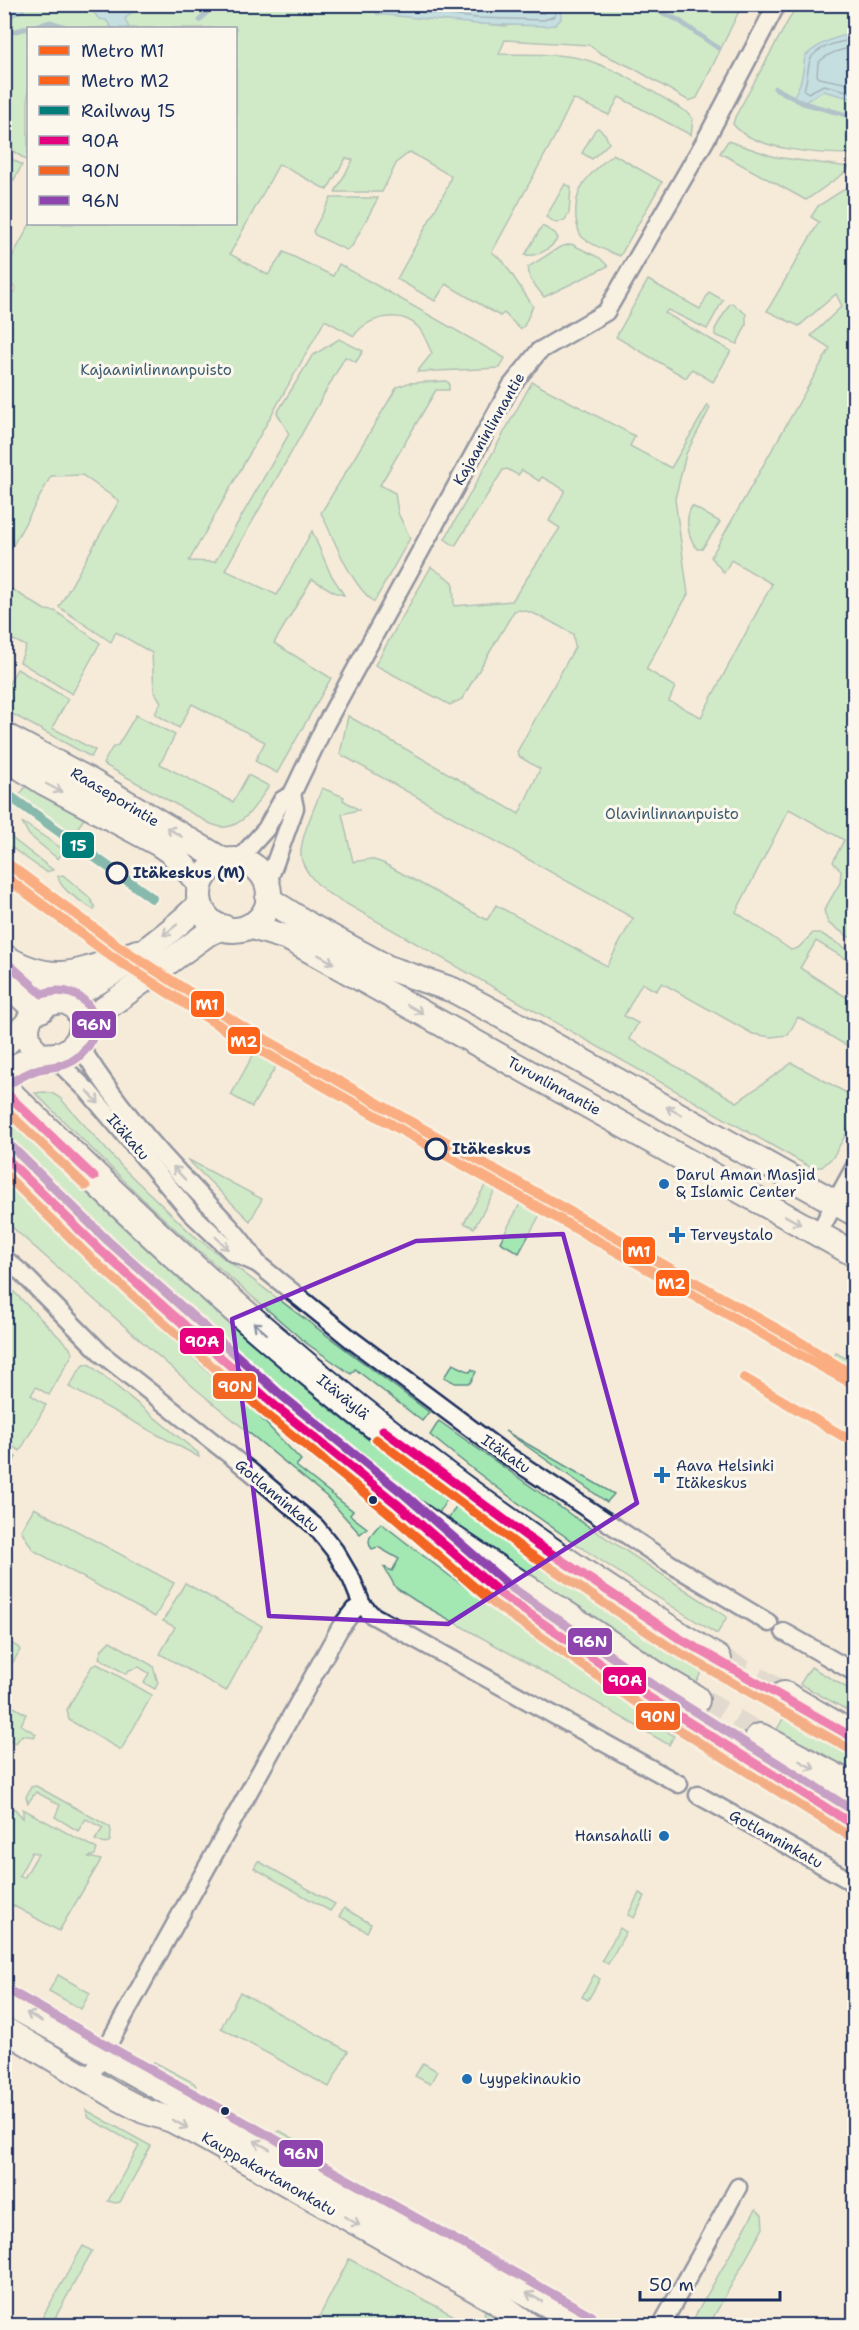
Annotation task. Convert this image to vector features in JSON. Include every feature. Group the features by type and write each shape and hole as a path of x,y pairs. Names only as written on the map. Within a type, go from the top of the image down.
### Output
{"highway":[{"path":"4,960 23,971 41,977 58,978 77,976 138,955"},
{"path":"4,976 29,1000 30,1022"},
{"name":"Itäväylä","path":"4,1090 131,1213 220,1293 304,1366 397,1441 537,1544 677,1637 716,1660"},
{"path":"4,1156 99,1249 255,1389 397,1504 501,1594 638,1690 688,1709"},
{"path":"784,1697 849,1734"},
{"path":"855,1789 755,1749 855,1826"}],"main road":[{"name":"Raaseporintie","path":"4,735 231,860"},
{"name":"Raaseporintie","path":"4,757 45,783 159,844 178,859 200,894"},
{"path":"40,1058 29,1043 26,1033 30,1022 138,955 174,928 200,894 212,867 231,860 256,868 268,892 309,925 388,968 453,990 845,1207"},
{"path":"200,894 206,916 223,927 236,929 249,926 264,912 268,892"},
{"name":"Turunlinnantie","path":"249,926 288,938 855,1254"},
{"path":"4,1073 40,1058 67,1051 96,1015 207,934 223,927"},
{"path":"30,1022 69,1003 81,1018 80,1035"},
{"name":"Kauppakartanonkatu","path":"4,2001 586,2325"},
{"name":"Kauppakartanonkatu","path":"4,2029 144,2111 172,2120 494,2300 530,2325"}],"street":[{"name":"Kajaaninlinnantie","path":"231,860 267,829 282,800 292,794 325,725 511,386 539,351 606,312 705,141 777,4"},
{"name":"Kajaaninlinnantie","path":"268,892 295,808 292,794"},
{"name":"Itäkatu","path":"80,1035 110,1093 154,1146 243,1240 258,1264"},
{"name":"Itäkatu","path":"40,1058 88,1091 191,1213 233,1253 258,1264 352,1340 506,1454 669,1563 769,1623"},
{"path":"818,1234 845,1207 855,1168"},
{"name":"Gotlanninkatu","path":"4,1258 23,1274 96,1350 316,1527 335,1551 352,1580 362,1605"},
{"path":"89,2079 337,1634 347,1617 362,1605 372,1615 679,1784"},
{"path":"784,1632 855,1672"},
{"name":"Gotlanninkatu","path":"698,1795 855,1883"},
{"path":"661,2325 738,2187"}],"highlighted area":[{"path":"563,1234 637,1503 448,1624 269,1616 232,1319 416,1241"}],"green space":[{"name":"Kajaaninlinnanpuisto","path":"403,4 402,16 506,26 561,12 560,5 742,5 697,98 689,101 589,45 505,40 499,54 557,55 590,61 640,84 688,113 693,119 691,135 619,97 609,115 573,99 492,252 503,261 533,306 524,326 520,329 504,313 500,316 446,284 435,301 397,279 446,190 451,176 410,152 397,162 382,192 335,192 353,160 346,158 327,190 279,164 230,254 268,275 284,252 333,276 339,264 505,358 500,368 417,372 432,353 424,336 411,321 393,317 375,320 360,329 354,336 325,320 189,561 215,562 289,434 277,413 312,356 339,339 363,351 356,362 345,357 225,570 277,595 312,531 330,573 344,595 312,579 274,643 331,678 277,773 255,761 265,742 192,704 179,728 155,714 161,702 154,691 152,653 116,632 111,642 59,607 119,501 82,475 51,476 5,560 4,309 16,288 5,281 5,270 29,225 237,225 237,27 27,27 27,160 5,146 5,136 10,126 5,122 5,5"},
{"path":"797,5 854,5 854,154 807,152 772,145 743,133 733,124"},
{"path":"598,128 605,134 609,143 592,159 582,153"},
{"path":"728,141 775,157 849,167 843,174 806,200 720,153"},
{"path":"613,154 662,182 620,256 595,246 582,237 576,219 580,189 590,175"},
{"path":"5,155 22,165 14,180 5,174"},
{"name":"Olavinlinnanpuisto","path":"854,183 854,940 828,923 824,910 840,883 841,871 833,862 844,840 789,809 736,912 791,950 798,948 813,933 820,933 854,953 854,964 816,941 800,968 854,1002 854,1050 798,1017 788,1035 771,1037 753,1034 662,983 656,991 642,983 624,1016 638,1023 629,1039 737,1102 792,1063 854,1097 854,1120 833,1157 822,1167 810,1167 329,894 310,875 304,866 301,854 304,835 322,788 344,797 343,800 359,810 342,814 353,862 371,859 383,863 487,920 496,905 607,966 633,918 340,754 348,716 519,814 540,769 520,757 517,752 575,647 573,634 535,614 520,610 514,611 462,699 450,705 375,665 431,567 453,582 454,606 512,601 560,528 549,521 565,490 542,477 539,481 522,470 518,475 507,469 503,470 455,546 445,539 532,382 635,436 630,446 671,468 708,405 710,408 686,454 675,499 688,594 646,669 675,687 669,701 701,717 772,584 731,560 724,573 711,557 830,348 811,336 842,306 836,294 799,326 767,311 819,222 811,217 818,206"},
{"path":"565,184 571,187 569,213 565,220 556,223 546,217"},
{"path":"331,198 378,198 352,246 346,250 315,235 313,231"},
{"path":"542,226 555,233 558,238 544,251 535,255 525,255"},
{"path":"571,244 600,258 608,266 544,297 530,279 528,267 560,247"},
{"path":"648,280 700,309 709,292 723,300 707,329 668,310 665,313 731,351 713,382 692,369 686,378 616,337"},
{"path":"732,303 746,314 746,325 737,344 715,335 715,329"},
{"path":"446,381 449,383 449,390 436,390 380,485 395,493 398,513 410,538 374,602 350,572 321,513 397,387 408,383"},
{"path":"692,506 720,522 702,549 697,549 689,534 688,517"},
{"path":"5,585 45,610 55,611 100,643 72,694 20,662 26,646 5,636"},
{"path":"17,669 68,699 52,728 95,750 91,757 5,710 5,691"},
{"path":"136,715 175,735 160,764 233,802 248,775 269,786 245,818 239,822 223,827 211,824 103,764 112,748 118,745"},
{"path":"30,781 88,813 72,836 18,797"},
{"path":"22,822 64,850 58,859 29,835"},
{"path":"5,833 53,870 46,872 5,843"},
{"path":"63,875 89,897 95,907 94,910 62,886 58,876"},
{"path":"257,1048 279,1061 252,1107 231,1095"},
{"path":"35,1093 52,1093 60,1098 124,1169 193,1235 429,1412 422,1421 355,1369 351,1374 306,1343 204,1255 149,1205"},
{"path":"4,1113 218,1314 330,1409 447,1499 438,1515 380,1471 269,1380 214,1333 108,1235 5,1134"},
{"path":"187,1159 262,1199 250,1221"},
{"path":"495,1172 503,1176 474,1228 464,1223 491,1175"},
{"path":"5,1181 204,1368 252,1409 301,1460 296,1466 353,1511 350,1515 367,1528 360,1534 326,1496 197,1390 5,1221"},
{"path":"523,1198 543,1209 519,1253 500,1242"},
{"path":"5,1283 73,1353 49,1395 36,1387 31,1395 46,1405 20,1451 5,1441"},
{"path":"836,1353 854,1363 854,1387 826,1370"},
{"path":"86,1364 198,1453 199,1457 69,1387 82,1366"},
{"path":"453,1364 470,1372 472,1369 476,1372 470,1383 455,1383 444,1377"},
{"path":"439,1421 574,1517 727,1617 717,1634 570,1540 465,1463 430,1435"},
{"path":"505,1431 614,1494 607,1502"},
{"path":"4,1450 16,1457 5,1471"},
{"path":"456,1506 577,1591 703,1669 694,1686 447,1522"},
{"path":"34,1508 174,1583 155,1617 33,1550 21,1530"},
{"path":"381,1523 451,1577 523,1628 672,1725 668,1732 674,1736 669,1745 396,1588 384,1567 392,1571 399,1559 378,1547 372,1549 369,1542"},
{"path":"185,1583 262,1626 226,1691 160,1654 175,1627 163,1621"},
{"path":"5,1640 20,1650 5,1676"},
{"path":"110,1641 153,1666 158,1683 155,1689 144,1683 149,1673 139,1667 129,1670 126,1674 99,1658 102,1649"},
{"path":"97,1664 152,1695 121,1750 69,1720 67,1710 92,1666"},
{"path":"811,1667 854,1692 854,1714 800,1684"},
{"path":"5,1702 26,1714 21,1725 36,1734 34,1737 22,1735 15,1744 5,1737"},
{"path":"784,1717 854,1756 854,1776 775,1733"},
{"path":"36,1786 110,1827 110,1841 105,1844 95,1840 103,1828 86,1819 78,1831 55,1817 60,1805 36,1792 28,1803 26,1797 31,1787"},
{"path":"14,1808 23,1818 23,1809 97,1849 95,1855 89,1857 101,1860 59,1931 5,1901 5,1821","holes":["32,1852 38,1854 24,1878 19,1876"]},
{"path":"258,1861 335,1904 330,1911 254,1868"},
{"path":"639,1893 645,1896 634,1918 628,1915"},
{"path":"344,1908 371,1924 367,1932 339,1916"},
{"path":"620,1928 626,1932 608,1964 602,1960"},
{"path":"58,1975 90,1993 81,2009 49,1991"},
{"path":"594,1975 600,1979 588,2000 582,1997"},
{"path":"240,1992 348,2051 329,2087 221,2028"},
{"path":"154,2062 194,2083 196,2086 194,2092 143,2071 146,2066"},
{"path":"423,2063 437,2071 430,2084 415,2076"},
{"path":"86,2110 151,2146 120,2202 108,2201 139,2146 89,2118"},
{"path":"280,2131 319,2153 322,2161 319,2168 274,2137 274,2134"},
{"path":"756,2209 762,2215 763,2228 709,2325 690,2325"},
{"path":"83,2246 92,2251 51,2325 38,2325"},
{"path":"349,2259 471,2325 315,2325"},
{"path":"488,2308 520,2325 490,2321 484,2313"}],"water":[{"path":"5,4 21,5 24,11 5,19"},
{"path":"374,4 453,4 490,7 560,5 561,19 555,25 545,26 477,24 377,14 372,7"},
{"path":"45,5 138,5 125,19 129,27 111,27 106,20 99,19 92,10"},
{"path":"854,34 854,99 823,91 803,103 792,98 800,83 805,56 828,41"}],"waterway":[{"path":"200,20 214,4"},
{"path":"644,4 678,20 718,48"},
{"path":"31,27 51,22 66,27"},
{"path":"4,34 27,28"},
{"path":"775,88 803,103 854,117"}],"tunnel":[{"path":"716,1660 784,1697"},
{"path":"694,1700 760,1739"},
{"path":"683,1719 749,1759"}],"metro line":[{"name":"M1","path":"4,861 118,946 243,1027 795,1339 854,1376"},
{"name":"M2","path":"4,876 111,956 237,1037 848,1381"},
{"name":"M2","path":"744,1378 848,1439"}],"rail line":[{"name":"15","path":"4,792 152,898"}],"transit line":[{"name":"96N","path":"10,1083 35,1070 74,1060 89,1045 94,1032 94,1020 90,1009 82,999 71,993 58,991 42,994 12,967"},
{"name":"90A","path":"4,1091 94,1177"},
{"name":"90N","path":"4,1108 86,1186"},
{"name":"96N","path":"12,1147 107,1240 281,1395 405,1495 508,1585 654,1686 854,1811"},
{"name":"90A","path":"4,1156 99,1249 273,1404 397,1504 501,1594 647,1696 854,1825"},
{"name":"90N","path":"4,1173 91,1258 265,1413 389,1513 493,1603 641,1706 848,1835"},
{"name":"90A","path":"383,1430 537,1544 677,1637 854,1738"},
{"name":"90N","path":"376,1439 530,1554 670,1647 848,1748"},
{"name":"96N","path":"10,1991 592,2316"}],"place":[{"name":"Itäkeskus (M)","path":"117,873"},
{"name":"Itäkeskus","path":"436,1149"},
{"name":"Darul Aman Masjid & Islamic Center","path":"664,1184"},
{"name":"Terveystalo","path":"677,1235"},
{"name":"Aava Helsinki Itäkeskus","path":"662,1475"},
{"name":"Hansahalli","path":"664,1836"},
{"name":"Lyypekinaukio","path":"467,2079"}]}
